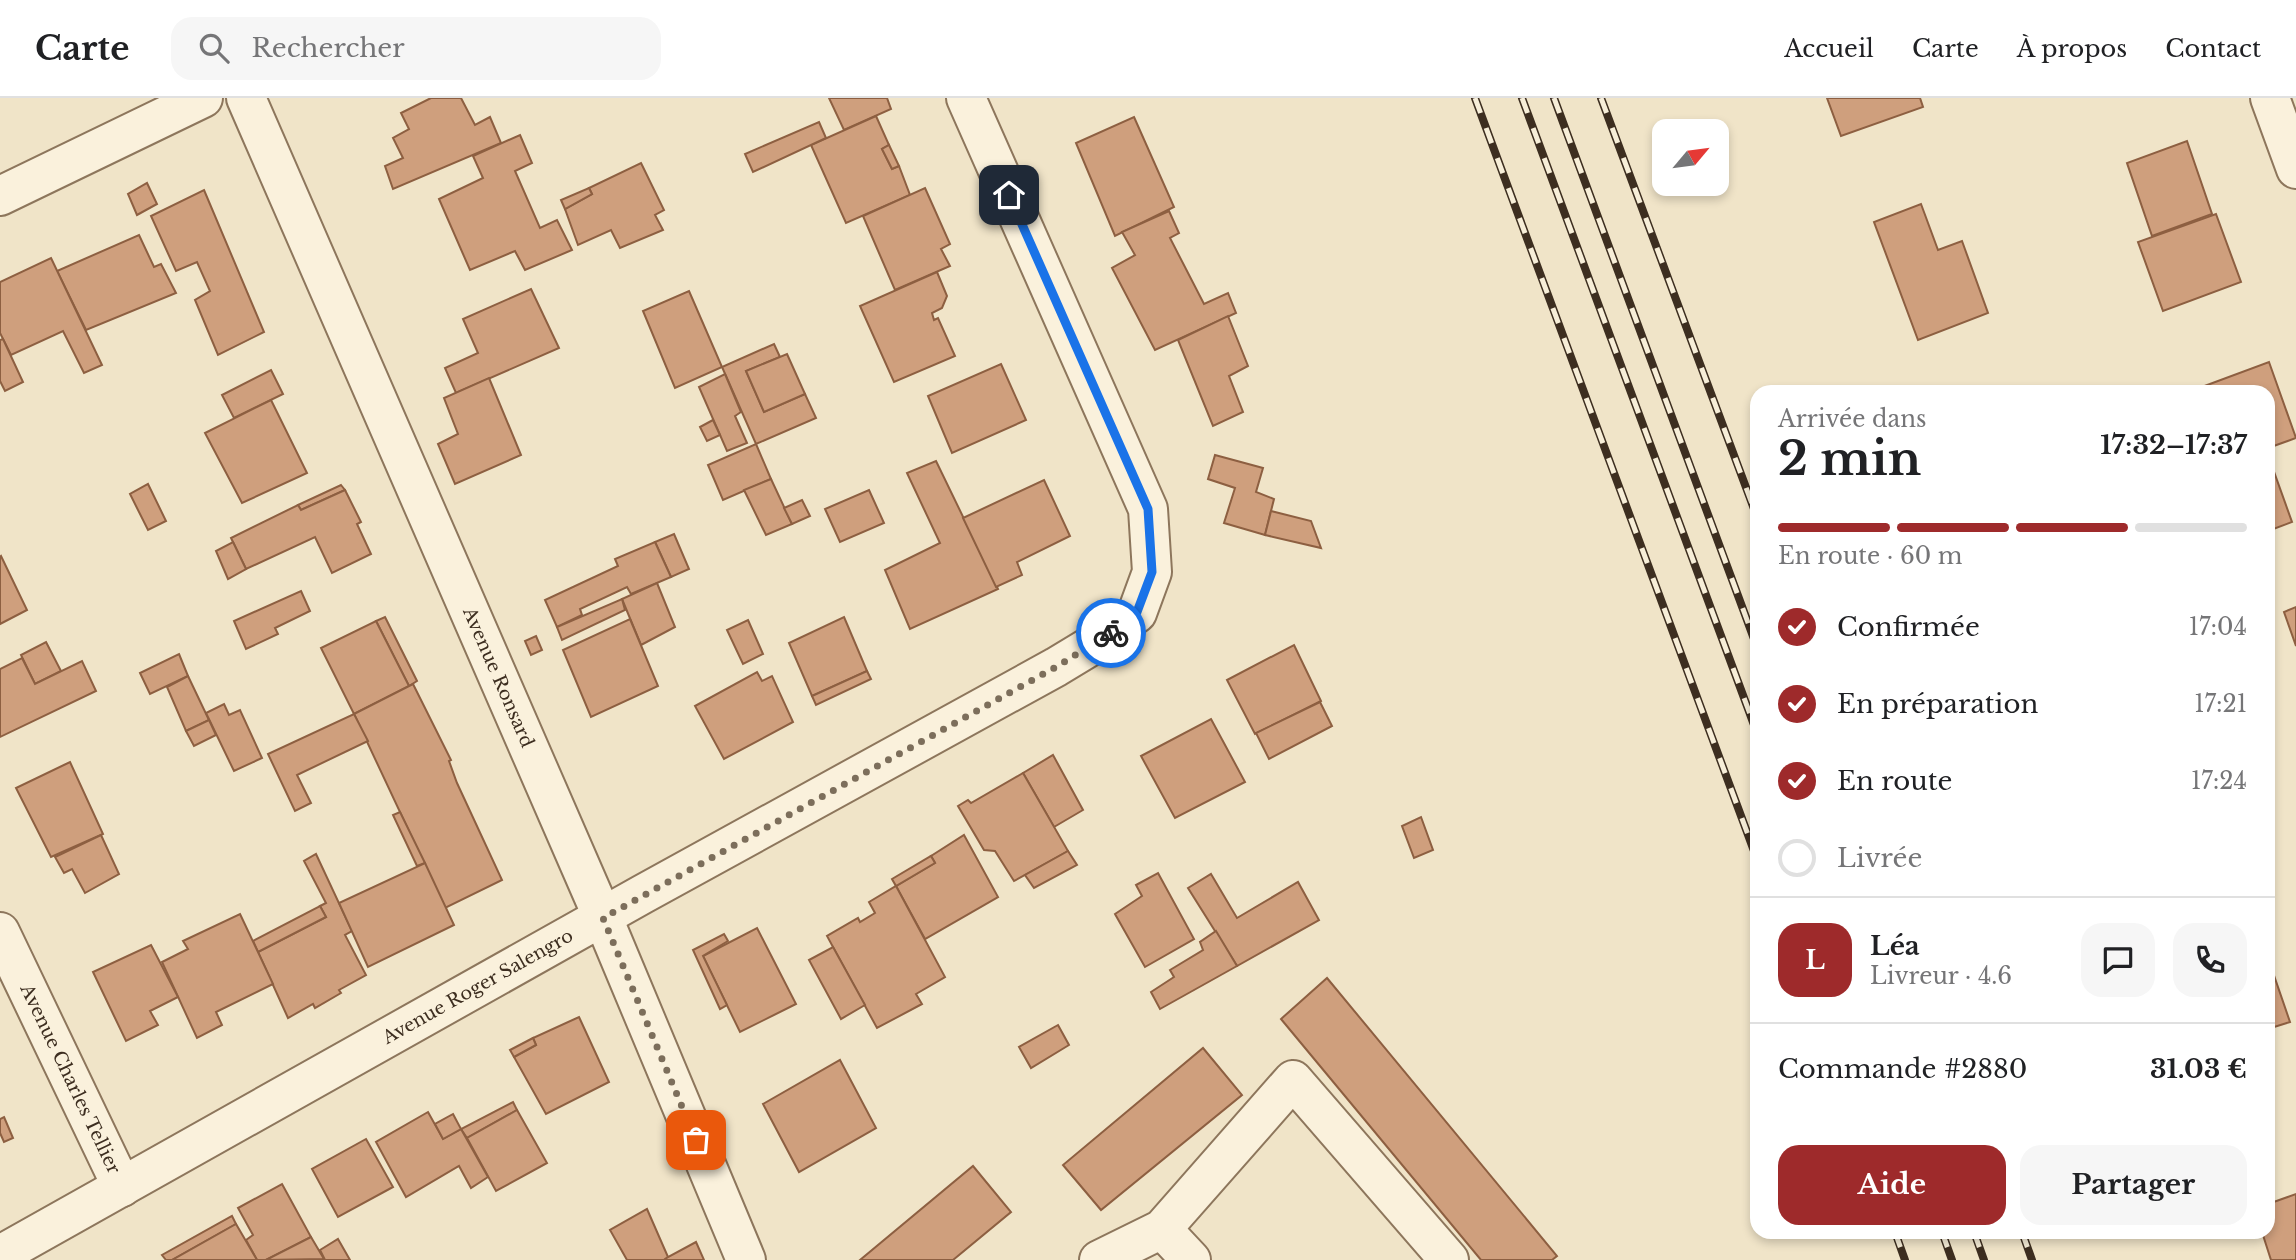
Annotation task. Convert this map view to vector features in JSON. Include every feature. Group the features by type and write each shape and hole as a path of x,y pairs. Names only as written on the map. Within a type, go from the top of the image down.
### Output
{"street":[{"path":"0,197 203,98"},
{"name":"Avenue Ronsard","path":"246,98 603,918 746,1260"},
{"name":"Avenue Roger Salengro","path":"0,1255 1099,641 1137,612 1152,572 1148,509 966,98"},
{"path":"2270,98 2296,169"},
{"name":"Avenue Charles Tellier","path":"0,932 122,1187"},
{"path":"1099,1260 1162,1229 1293,1080 1449,1260"},
{"path":"1162,1229 1191,1260"}],"building":[{"path":"431,98 461,98 475,125 490,117 501,143 393,189 385,166 403,158 393,138 409,129 401,113"},
{"path":"829,98 887,98 891,109 844,130"},
{"path":"1827,98 1920,98 1923,107 1841,136"},
{"path":"876,116 889,145 882,149 892,169 899,166 910,195 846,223 811,145"},
{"path":"1134,117 1174,207 1115,236 1076,143"},
{"path":"819,122 826,138 753,172 745,154"},
{"path":"520,135 532,163 515,171 540,228 557,220 572,250 525,270 515,251 470,270 439,199 483,178 473,156"},
{"path":"2187,141 2212,214 2152,236 2127,163"},
{"path":"889,145 899,166 892,169 882,149"},
{"path":"641,163 664,210 655,215 663,230 620,248 611,230 578,245 565,209 592,194 589,188"},
{"path":"147,183 157,204 137,215 128,194"},
{"path":"589,188 592,194 565,209 561,200"},
{"path":"925,188 950,244 941,249 950,266 895,290 863,216"},
{"path":"204,190 264,332 218,355 195,300 210,291 197,262 176,271 151,216"},
{"path":"1921,204 1938,250 1962,241 1988,313 1918,340 1874,222"},
{"path":"1169,211 1179,233 1170,238 1204,304 1228,293 1236,313 1155,350 1112,268 1135,255 1122,232"},
{"path":"2216,214 2241,282 2163,311 2138,242"},
{"path":"139,235 154,267 161,264 176,293 86,330 57,271"},
{"path":"51,258 102,365 84,373 63,331 11,355 0,333 0,282"},
{"path":"937,272 947,296 942,308 932,313 934,320 938,318 955,356 894,382 860,306"},
{"path":"531,289 559,348 456,393 445,368 478,353 463,319"},
{"path":"689,291 722,367 675,388 643,311"},
{"path":"1228,316 1248,366 1229,376 1243,412 1213,426 1178,340"},
{"path":"3,339 23,382 5,391 0,381 0,340"},
{"path":"774,344 780,357 746,371 764,412 805,394 816,418 756,444 722,367"},
{"path":"787,354 805,394 764,412 746,371"},
{"path":"2269,362 2296,438 2275,446 2275,385 2207,385"},
{"path":"1001,364 1026,420 952,453 928,396"},
{"path":"271,370 283,394 234,418 222,395"},
{"path":"725,374 741,412 735,416 747,443 727,451 699,387"},
{"path":"489,378 521,455 455,484 438,444 458,434 444,398"},
{"path":"271,400 307,473 242,503 205,433"},
{"path":"713,420 720,435 707,441 700,427"},
{"path":"756,444 771,479 723,500 708,465"},
{"path":"1215,455 1263,468 1256,492 1274,499 1265,535 1224,523 1235,488 1208,479"},
{"path":"936,461 998,589 910,629 885,570 940,543 907,473"},
{"path":"2275,475 2292,522 2275,528"},
{"path":"771,479 792,524 766,535 744,490"},
{"path":"1044,480 1070,536 1017,562 1022,575 996,587 963,518"},
{"path":"148,484 166,521 148,530 130,494"},
{"path":"341,485 345,490 301,510 298,505"},
{"path":"345,490 361,522 357,524 371,554 332,573 315,537 246,569 231,538 298,505 301,510"},
{"path":"869,490 884,523 840,542 825,509"},
{"path":"802,500 810,516 792,524 784,508"},
{"path":"1271,511 1311,521 1321,548 1265,535"},
{"path":"674,534 689,569 671,577 655,542"},
{"path":"233,542 246,569 228,579 216,551"},
{"path":"655,542 671,577 631,594 627,587 580,609 582,615 557,627 545,600 618,566 615,559"},
{"path":"0,557 27,610 0,624"},
{"path":"657,583 675,627 641,645 622,599"},
{"path":"301,591 310,611 275,628 278,634 246,649 234,621"},
{"path":"622,599 625,610 562,640 557,627"},
{"path":"2296,607 2296,646 2284,612"},
{"path":"385,617 417,681 409,686 376,621"},
{"path":"844,617 867,671 812,696 789,643"},
{"path":"630,619 658,686 591,717 563,650"},
{"path":"748,620 763,654 743,664 727,630"},
{"path":"376,621 409,686 354,714 321,648"},
{"path":"536,636 542,650 531,655 525,641"},
{"path":"46,642 61,671 35,684 21,655"},
{"path":"1294,645 1321,701 1255,734 1227,680"},
{"path":"179,654 188,676 150,694 140,673"},
{"path":"22,658 35,684 82,661 96,691 0,737 0,669"},
{"path":"867,671 871,679 816,705 812,696"},
{"path":"757,672 762,681 772,676 793,722 724,759 695,706"},
{"path":"188,676 209,720 186,731 167,687"},
{"path":"413,684 451,760 449,761 457,783 502,880 445,908 354,714"},
{"path":"1320,702 1332,726 1269,759 1256,733"},
{"path":"224,704 229,715 240,710 262,758 234,771 206,713"},
{"path":"354,714 368,741 297,775 311,803 295,811 268,754"},
{"path":"1211,719 1245,782 1175,818 1141,756"},
{"path":"209,720 216,735 194,746 186,731"},
{"path":"1053,755 1083,810 1054,827 1023,773"},
{"path":"70,762 103,834 51,857 16,788"},
{"path":"1023,773 1068,851 1014,881 995,851 984,850 958,806 968,800 971,803"},
{"path":"400,812 425,863 417,866 393,815"},
{"path":"1421,817 1433,850 1414,858 1402,826"},
{"path":"101,835 119,874 85,893 72,869 64,873 55,857"},
{"path":"964,835 998,897 925,939 896,886 935,863 931,856"},
{"path":"1068,851 1077,865 1034,888 1025,875"},
{"path":"316,854 352,931 345,935 366,975 315,1008 313,1004 288,1018 258,952 326,917 320,906 326,903 304,861"},
{"path":"931,856 935,863 896,886 892,879"},
{"path":"425,863 454,925 368,967 339,903"},
{"path":"1158,873 1194,939 1145,967 1115,914 1142,896 1136,885"},
{"path":"1211,874 1237,918 1298,882 1319,920 1237,966 1188,888"},
{"path":"896,886 945,977 916,994 922,1004 877,1028 827,936 858,918 860,922 875,913 869,902"},
{"path":"320,906 326,917 258,952 253,941"},
{"path":"240,914 273,984 216,1012 222,1025 197,1038 162,962 188,949 183,941"},
{"path":"757,928 796,1004 740,1032 703,956"},
{"path":"1216,931 1237,966 1160,1009 1151,992 1174,977 1170,970 1203,950 1200,942"},
{"path":"724,934 728,941 703,956 727,1005 720,1009 693,950"},
{"path":"151,945 178,997 150,1011 158,1025 126,1041 93,972"},
{"path":"833,947 865,1005 841,1019 809,960"},
{"path":"1327,978 1557,1256 1552,1260 1481,1260 1281,1019"},
{"path":"2275,978 2290,1022 2275,1027"},
{"path":"579,1017 609,1082 546,1114 514,1057 536,1045 533,1038"},
{"path":"1058,1025 1069,1045 1031,1068 1019,1047"},
{"path":"533,1038 536,1045 514,1057 510,1050"},
{"path":"1203,1048 1242,1095 1101,1210 1063,1165"},
{"path":"840,1060 876,1128 799,1172 763,1104"},
{"path":"513,1102 517,1110 467,1138 461,1129"},
{"path":"517,1110 547,1163 496,1191 467,1138"},
{"path":"428,1112 443,1139 461,1129 488,1177 471,1188 459,1166 406,1197 376,1142"},
{"path":"453,1114 461,1129 443,1139 435,1124"},
{"path":"4,1117 13,1138 4,1142 0,1133 0,1119"},
{"path":"366,1139 393,1187 338,1217 312,1169"},
{"path":"973,1166 1011,1212 953,1260 860,1260"},
{"path":"282,1184 311,1237 266,1260 257,1260 246,1240 253,1235 238,1208"},
{"path":"2296,1194 2296,1260 2271,1260 2264,1239 2275,1239 2275,1202"},
{"path":"647,1209 668,1257 664,1260 627,1260 610,1230"},
{"path":"232,1216 236,1224 172,1260 166,1260 162,1255"},
{"path":"236,1224 257,1260 172,1260"},
{"path":"311,1237 324,1259 266,1260"},
{"path":"338,1239 350,1260 325,1260 320,1250"},
{"path":"696,1242 704,1260 664,1260 668,1257"}],"railway":[{"path":"1475,98 1750,840"},
{"path":"1522,98 1750,714"},
{"path":"1554,98 1750,628"},
{"path":"1601,98 1750,498"},
{"path":"1898,1239 1905,1260"},
{"path":"1944,1239 1952,1260"},
{"path":"1976,1239 1984,1260"},
{"path":"2024,1239 2032,1260"}],"way so far":[{"path":"696,1140 603,918 1056,667 1111,633"}],"route":[{"path":"1009,195 1148,509 1152,572 1137,612 1111,633"}]}
